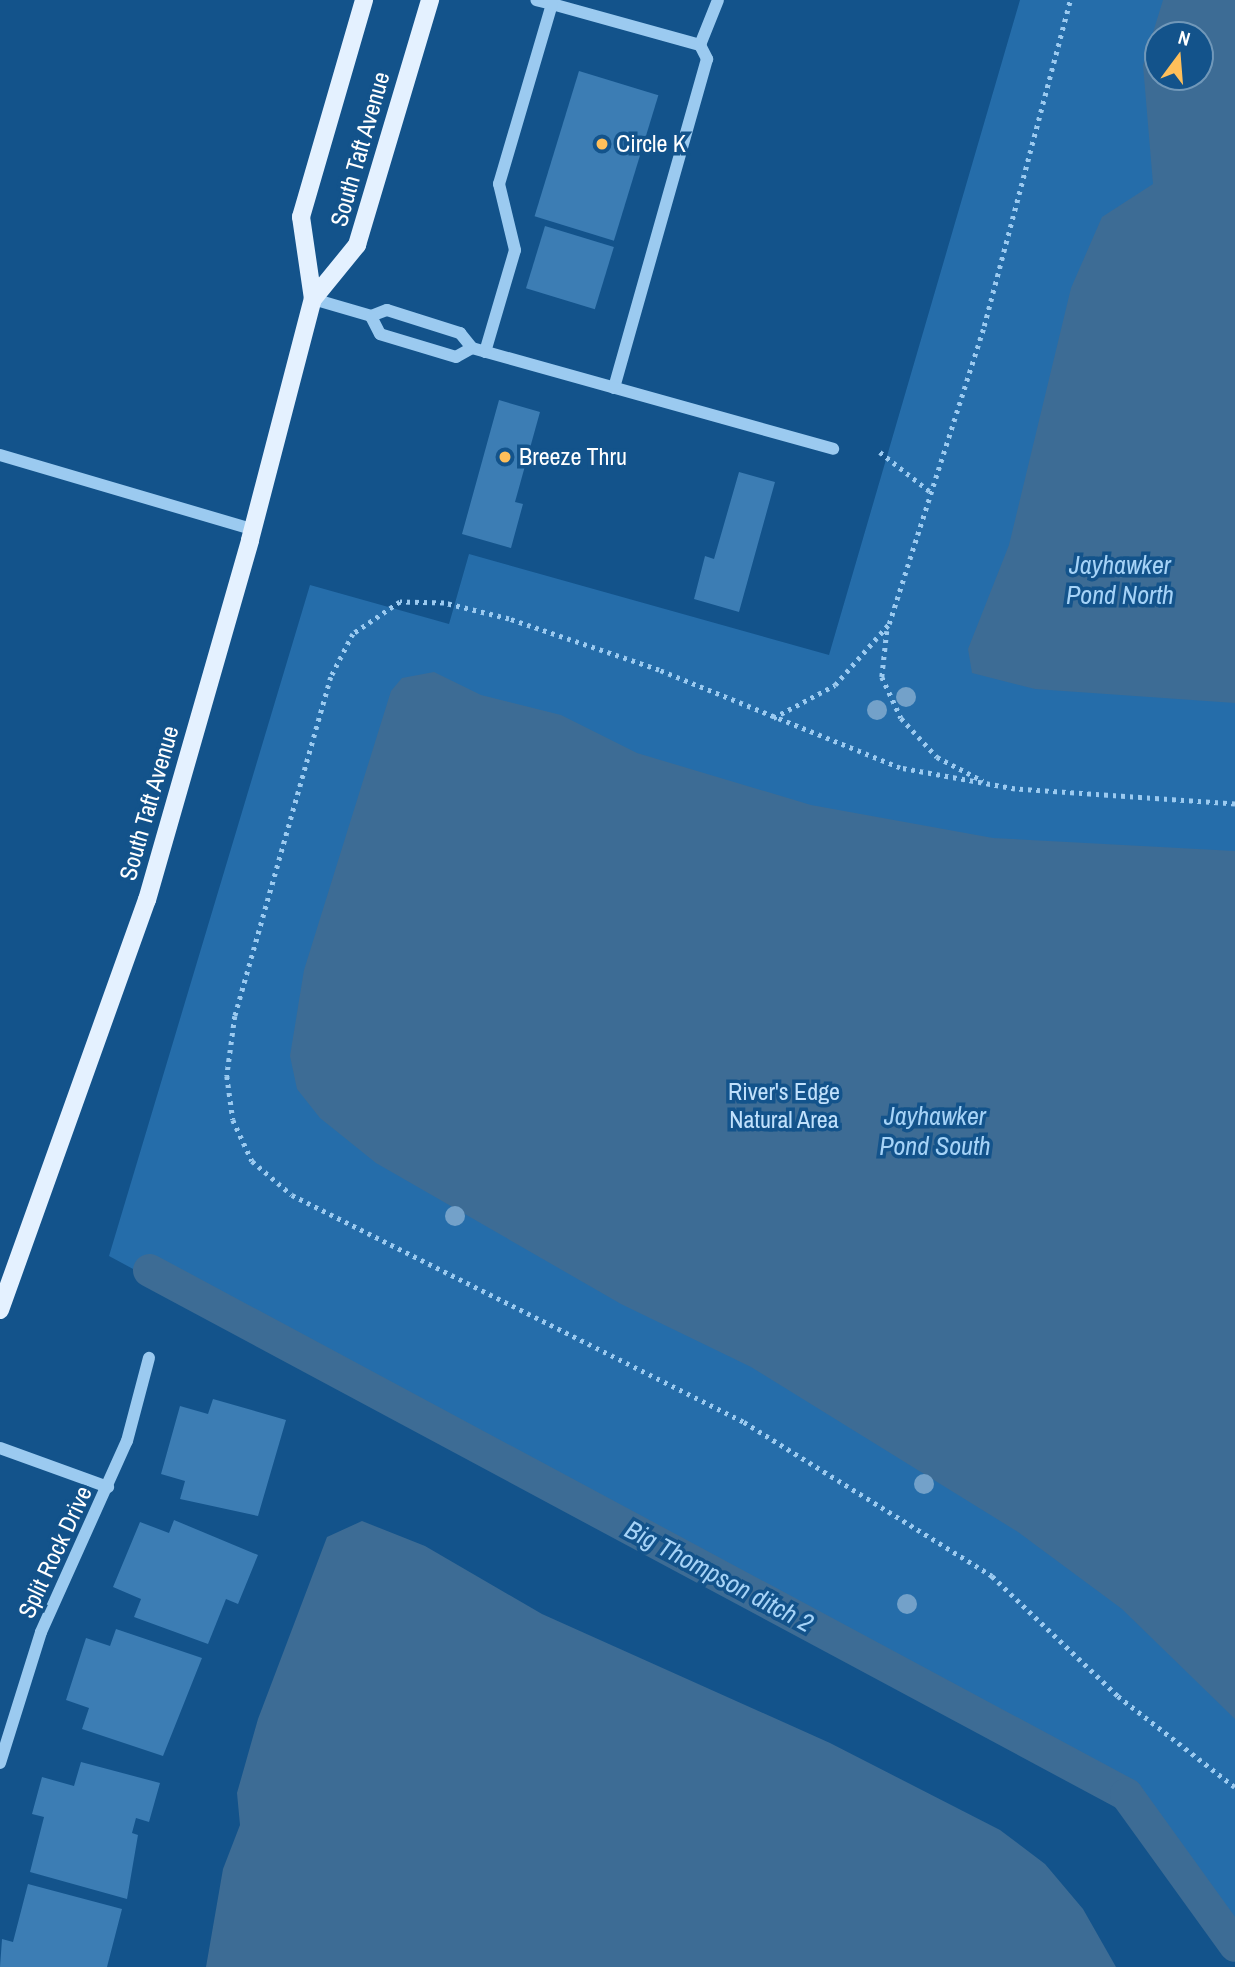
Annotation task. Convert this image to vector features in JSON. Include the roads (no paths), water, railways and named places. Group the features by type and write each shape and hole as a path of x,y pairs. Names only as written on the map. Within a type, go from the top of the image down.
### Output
{"main road":[{"name":"South Taft Avenue","path":"0,1310 147,900 252,529 313,299 301,217 364,0"},
{"name":"South Taft Avenue","path":"313,299 358,245 430,0"}],"street":[{"path":"536,0 700,45 707,59 614,388"},
{"path":"700,45 718,0"},
{"path":"479,350 515,250 499,184 552,4"},
{"path":"313,299 372,316 387,310 460,333 479,350 833,449"},
{"path":"372,316 380,334 456,357 479,350"},
{"path":"0,455 252,529"},
{"name":"Split Rock Drive","path":"0,1763 41,1632 108,1487 149,1358"},
{"path":"0,1448 108,1487"}],"water":[{"name":"Jayhawker Pond North","path":"1163,0 1235,0 1235,703 1035,689 972,673 968,649 1009,545 1071,288 1102,217 1153,184 1145,91 1214,91 1214,21 1157,21"},
{"name":"Jayhawker Pond South","path":"434,672 481,695 561,715 637,753 811,805 993,838 1235,851 1235,1719 1122,1609 1018,1532 751,1367 621,1304 376,1163 320,1118 297,1089 290,1056 304,970 391,691 402,678"},
{"path":"362,1521 425,1546 542,1614 830,1743 1000,1830 1045,1864 1083,1909 1116,1967 206,1967 223,1869 240,1825 237,1793 258,1719 327,1537"}],"waterway":[{"name":"Big Thompson ditch 2","path":"149,1270 1126,1794 1235,1945"}],"place":[{"name":"Circle K","path":"602,144"},
{"name":"Breeze Thru","path":"505,457"}],"park label":[{"name":"River's Edge Natural Area","path":"784,1106"}]}
